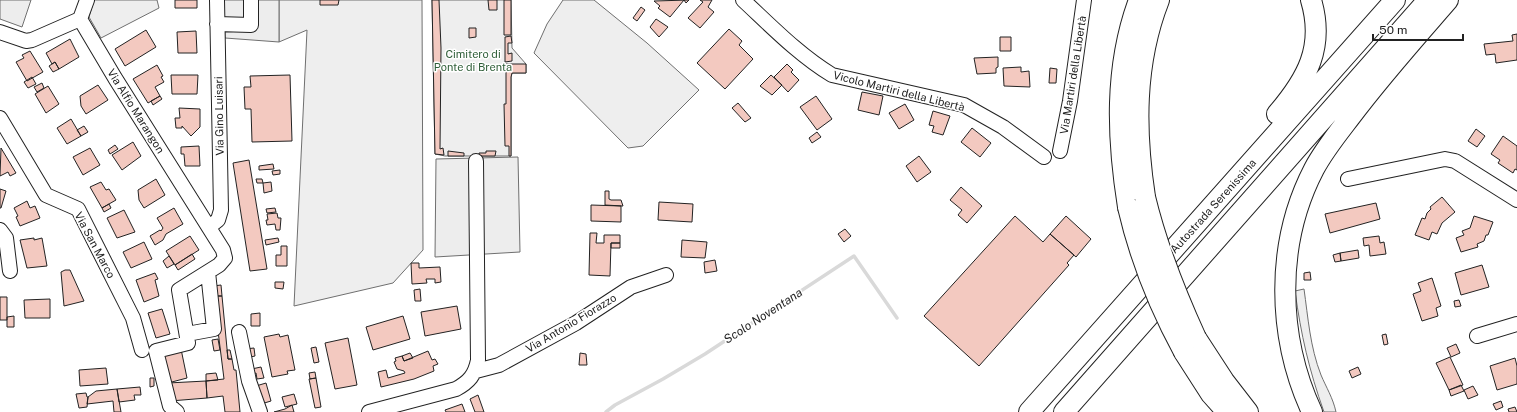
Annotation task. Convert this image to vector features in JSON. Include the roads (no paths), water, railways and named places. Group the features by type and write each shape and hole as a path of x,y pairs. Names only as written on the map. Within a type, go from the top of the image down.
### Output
{"highway":[{"path":"1138,0 1126,44 1119,103 1121,167 1136,244 1165,317 1224,381 1248,412"},
{"path":"1160,0 1144,52 1139,91 1138,129 1145,197 1154,233 1190,345 1211,394 1227,412"},
{"path":"1204,216 1236,162 1286,104 1305,77 1314,50 1316,35 1316,24 1311,0"},
{"name":"Autostrada Serenissima","path":"1030,412 1395,0"},
{"path":"1064,412 1428,0"},
{"path":"1312,412 1305,397 1289,334 1285,290 1287,251 1296,211 1315,168 1340,130 1448,0"}],"street":[{"path":"0,32 26,41 32,40 80,19 86,0"},
{"name":"Via Gino Luisari","path":"209,228 218,220 221,210 217,0"},
{"path":"217,24 251,25 251,0"},
{"name":"Vicolo Martiri della Libertà","path":"743,0 788,42 818,67 832,75 964,105 1003,127 1044,157"},
{"name":"Via Martiri della Libertà","path":"1060,151 1070,101 1084,0"},
{"name":"Via Alfio Marangon","path":"80,19 115,78 223,250 225,258 219,265 179,290 187,334"},
{"name":"Via San Marco","path":"0,118 46,195 78,209 133,318 142,350"},
{"path":"1348,179 1445,159 1455,161 1517,200"},
{"path":"369,412 394,409 456,389 464,385 476,371 478,360 478,255 476,162"},
{"path":"0,230 6,238 10,271"},
{"path":"177,412 170,406 156,351 188,342 187,334 214,329 208,272"},
{"name":"Via Antonio Fiorazzo","path":"476,371 498,365 576,323 631,287 666,275"},
{"path":"1477,336 1517,324"},
{"path":"239,332 249,381 260,412"}],"waterway":[{"name":"Scolo Noventana","path":"606,412 615,405 705,354 854,256 897,318"}],"park label":[{"name":"Cimitero di Ponte di Brenta","path":"473,60"}]}
